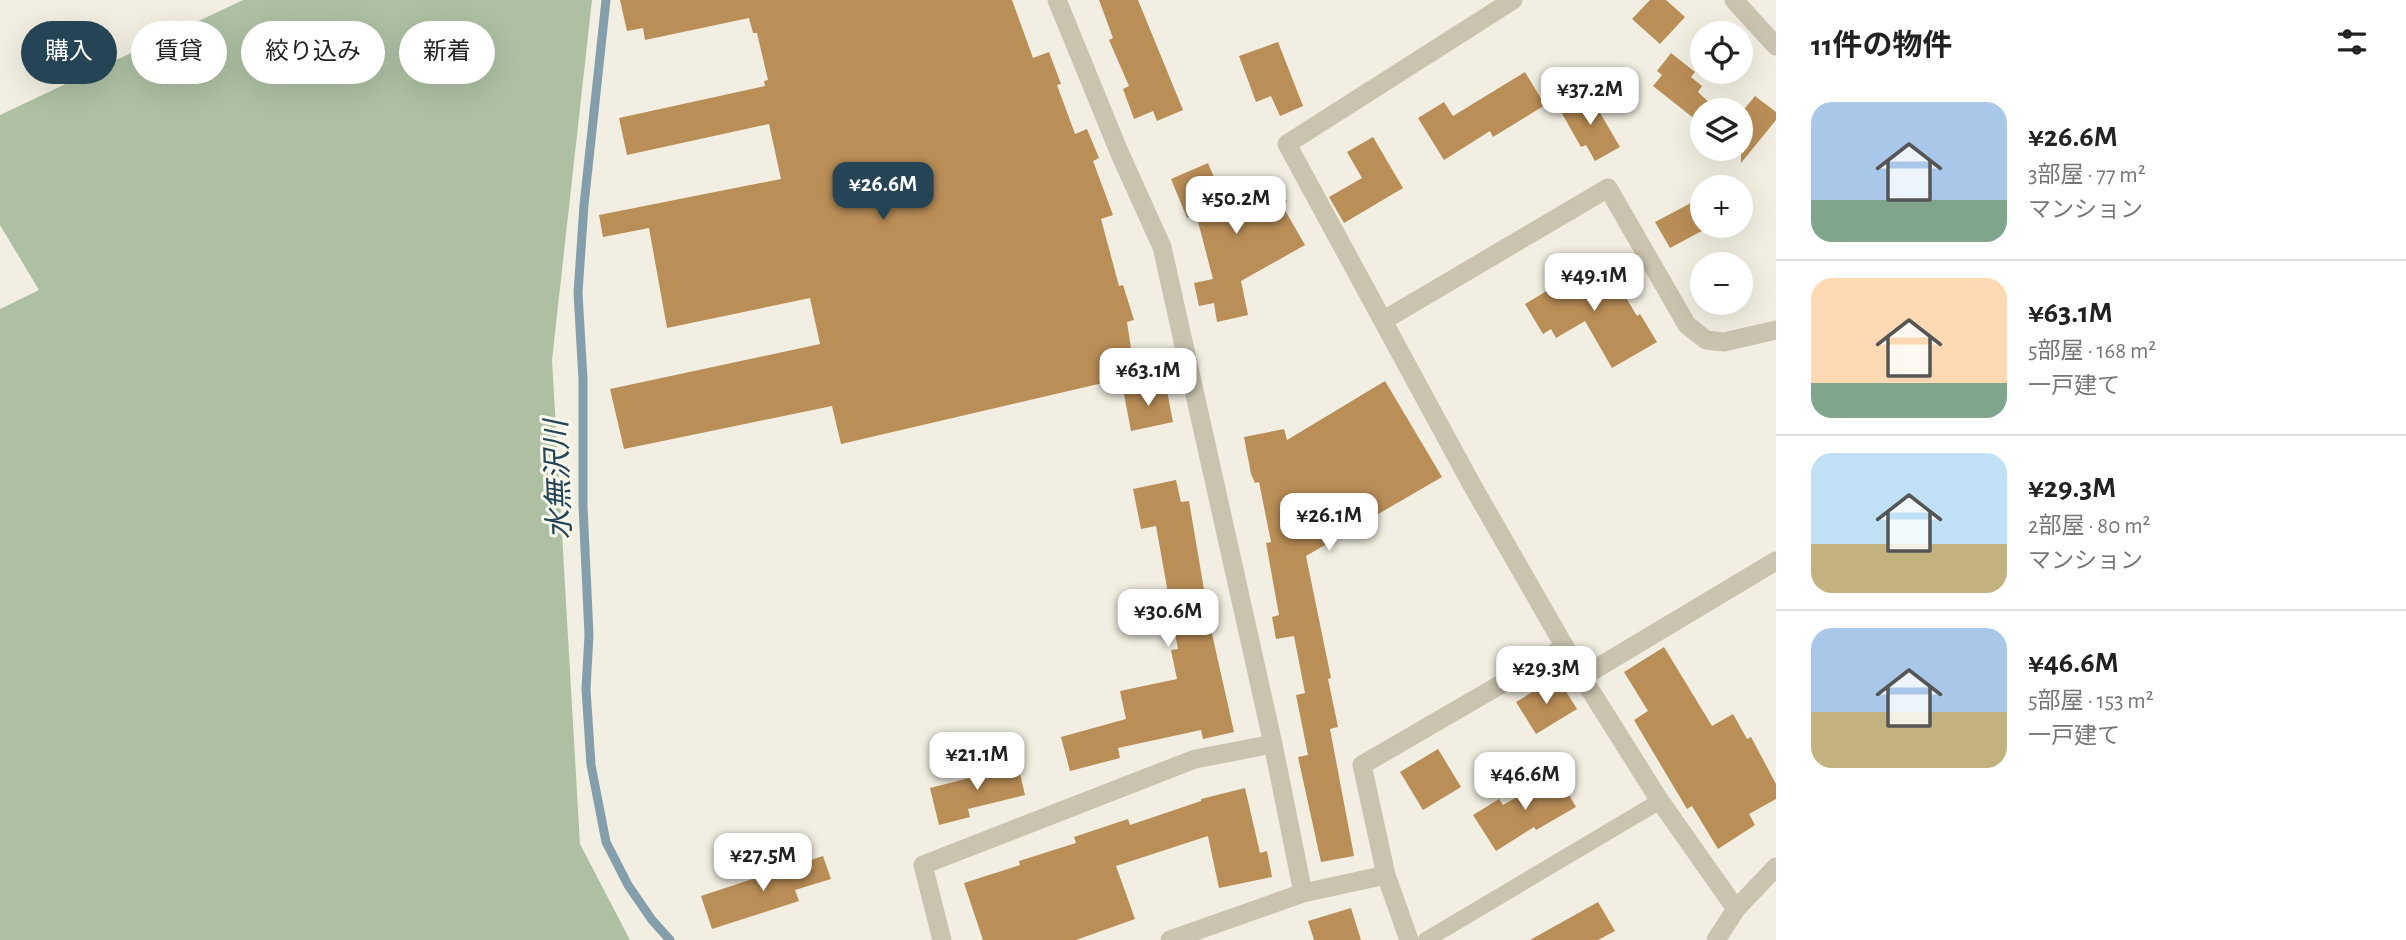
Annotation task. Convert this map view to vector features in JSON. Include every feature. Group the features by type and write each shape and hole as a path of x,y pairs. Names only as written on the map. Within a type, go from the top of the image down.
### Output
{"street":[{"path":"1057,0 1120,155 1162,247 1273,744 1303,893"},
{"path":"1513,0 1287,144 1472,485 1565,647 1660,801 1736,909"},
{"path":"1734,0 1776,46"},
{"path":"1384,320 1608,188 1687,325 1706,340 1724,342 1776,330"},
{"path":"1583,677 1776,561"},
{"path":"1409,940 1386,875 1362,765 1565,647"},
{"path":"942,940 923,865 1195,759 1273,744"},
{"path":"1716,940 1736,909 1776,867"},
{"path":"1170,940 1303,893 1386,875"}],"lane":[{"path":"1426,940 1660,801"}],"green space":[{"path":"243,0 592,0 552,360 580,844 630,940 0,940 0,309 39,290 0,225 0,115 66,84 117,84 117,60 131,53 131,84 227,84 227,21 199,21"}],"building":[{"path":"620,0 1012,0 1033,58 1049,52 1061,84 1057,85 1075,134 1087,129 1099,158 1093,161 1113,215 1101,219 1119,286 1123,285 1134,320 1127,322 1136,381 1107,386 1107,382 841,444 832,406 624,449 610,389 820,344 810,298 667,328 649,228 603,237 599,215 781,179 769,124 627,155 619,118 765,86 764,81 768,80 757,33 753,33 749,18 645,40 643,28 627,31"},
{"path":"1099,0 1138,0 1183,110 1157,121 1153,111 1134,119 1123,89 1129,86 1109,40 1113,38"},
{"path":"1650,0 1666,0 1685,17 1660,44 1632,19"},
{"path":"1278,42 1303,106 1280,116 1271,96 1256,102 1239,56"},
{"path":"1671,53 1690,68 1690,84 1702,86 1698,92 1704,98 1690,98 1690,115 1653,86 1662,75 1657,71"},
{"path":"1525,72 1545,105 1493,137 1490,131 1444,160 1418,118 1444,102 1453,116"},
{"path":"1589,94 1620,147 1595,161 1586,145 1581,147 1560,110"},
{"path":"1755,96 1776,112 1776,120 1753,148"},
{"path":"1373,137 1403,188 1344,223 1329,197 1362,178 1347,152"},
{"path":"1208,163 1224,201 1274,177 1287,202 1282,205 1305,245 1241,281 1248,315 1217,322 1214,303 1199,306 1194,283 1213,279 1196,214 1187,218 1171,179"},
{"path":"1689,204 1690,237 1670,248 1655,222"},
{"path":"1602,258 1637,316 1640,314 1657,342 1612,368 1585,321 1556,338 1551,329 1543,334 1525,304"},
{"path":"1385,381 1442,477 1306,556 1331,678 1328,679 1338,727 1330,729 1354,856 1321,862 1298,757 1308,755 1296,695 1305,693 1294,636 1276,639 1272,617 1279,615 1266,543 1271,542 1259,482 1255,483 1251,474 1244,437 1284,429 1287,440"},
{"path":"1166,386 1173,422 1131,431 1124,394"},
{"path":"1176,480 1181,502 1189,501 1210,625 1234,732 1203,739 1201,730 1118,748 1120,758 1070,771 1061,737 1126,719 1120,691 1177,679 1171,650 1178,649 1156,526 1141,529 1133,489"},
{"path":"1664,647 1712,726 1733,714 1747,739 1751,737 1776,784 1776,799 1749,814 1755,825 1718,849 1692,806 1687,809 1634,720 1648,711 1624,672"},
{"path":"1557,677 1577,709 1536,734 1516,702"},
{"path":"1438,749 1461,787 1423,810 1400,772"},
{"path":"1017,761 1025,795 968,809 970,817 939,825 930,788 981,775 979,770"},
{"path":"1557,774 1576,807 1536,830 1534,827 1496,851 1473,815 1499,799 1503,805"},
{"path":"1245,788 1260,853 1267,851 1272,877 1219,888 1208,836 1116,866 1135,919 1076,940 983,940 964,883 1020,865 1019,861 1076,843 1074,837 1128,819 1130,825 1201,799"},
{"path":"823,856 831,879 795,890 799,901 712,929 701,896"},
{"path":"1598,902 1615,931 1598,940 1530,940"},
{"path":"1351,908 1361,940 1314,940 1308,921"}],"waterway":[{"name":"水無沢川","path":"606,0 584,205 578,293 583,379 583,506 589,635 586,689 591,765 606,842 628,885 652,920 670,940"}]}
